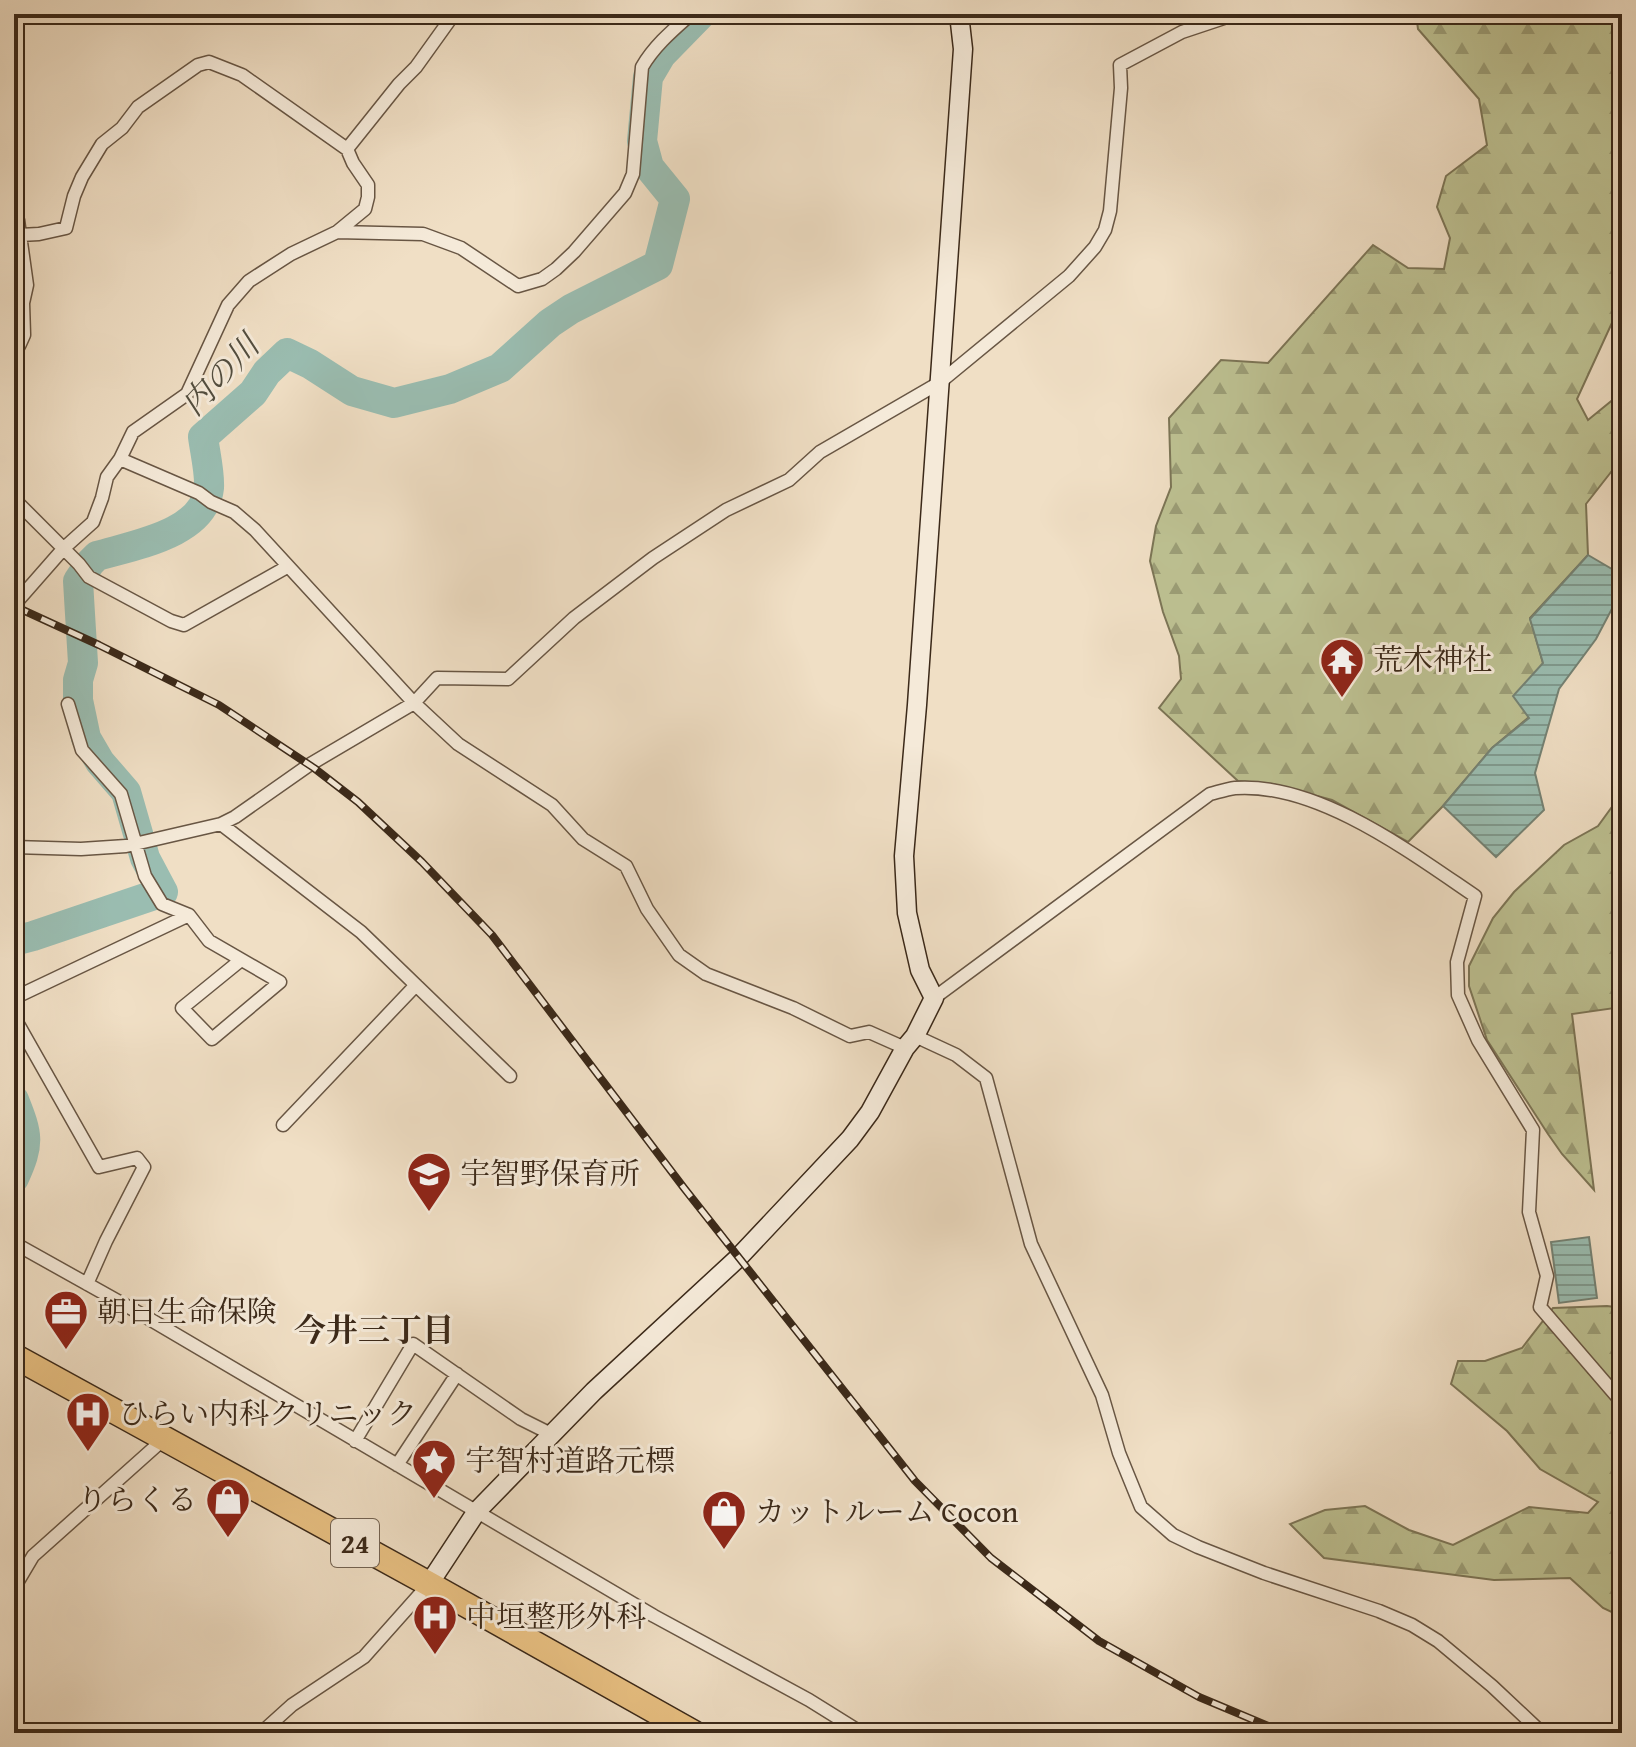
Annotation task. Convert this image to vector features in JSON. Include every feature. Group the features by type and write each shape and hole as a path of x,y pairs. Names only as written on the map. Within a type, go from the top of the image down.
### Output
{"highway":[{"name":"24","path":"14,1356 694,1733"}],"street":[{"path":"347,149 416,67 449,21 448,14"},
{"path":"337,232 423,234 461,248 518,286 542,279 574,252 625,193 633,174 642,67 670,32 691,14"},
{"path":"934,998 920,970 907,913 904,856 963,49 959,14"},
{"path":"14,847 81,849 135,844 221,824 309,765 414,703 437,678 508,679 574,618 653,558 726,510 789,480 820,452 939,383 1069,276 1095,247 1105,230 1110,211 1121,88 1120,65 1182,32 1236,14"},
{"path":"17,597 93,522 107,477 133,432 187,394 228,305 249,281 291,254 337,232 365,209 368,185 347,149 242,75 209,62 198,65 138,107 122,128 102,144 82,177 66,228 20,235"},
{"path":"14,217 18,220 19,254 27,285 23,303 24,335 14,350"},
{"path":"120,459 199,493 234,512 255,530 414,703 458,744 552,805 583,839 626,866 647,909 679,955 706,974 793,1008 850,1036 869,1032 956,1055 986,1078 1031,1244 1102,1395 1119,1453 1141,1507 1173,1535 1198,1547 1412,1625 1438,1641 1542,1733"},
{"path":"14,499 89,577 184,625 287,567"},
{"path":"68,704 82,750 121,794 145,876 162,904 189,915 209,941 280,982 212,1039 182,1008 241,960"},
{"path":"261,1733 292,1705 364,1657 429,1584 477,1511 594,1391 738,1258 850,1139 870,1112 934,998 1210,794 1235,788 1271,790 1331,808 1404,848 1475,896 1457,962 1458,995 1478,1040 1533,1130 1529,1212 1547,1276 1540,1307 1620,1400"},
{"path":"221,824 361,932 510,1076"},
{"path":"14,998 189,915"},
{"path":"283,1125 416,985"},
{"path":"14,1017 99,1167 137,1158 144,1167 87,1284"},
{"path":"14,1243 654,1616 809,1700 862,1733"},
{"path":"355,1441 413,1344 521,1419 551,1434"},
{"path":"397,1465 457,1374"},
{"path":"14,1588 33,1556 165,1438"}],"green space":[{"path":"1416,14 1622,14 1622,301 1577,399 1588,420 1615,398 1622,408 1622,458 1586,504 1588,555 1530,618 1543,663 1529,717 1492,748 1408,842 1332,800 1273,784 1238,781 1159,708 1181,679 1179,656 1163,612 1150,561 1156,526 1171,487 1169,418 1221,360 1268,363 1373,245 1408,268 1444,269 1450,238 1437,207 1446,176 1487,145 1479,99 1418,29"},
{"path":"1622,793 1622,1007 1572,1014 1594,1190 1562,1154 1487,1040 1469,986 1469,966 1493,918 1514,892 1564,845 1598,826"},
{"path":"1553,1308 1622,1308 1622,1617 1603,1608 1570,1578 1494,1580 1324,1558 1290,1524 1325,1510 1365,1506 1409,1530 1453,1545 1529,1507 1588,1513 1598,1502 1540,1469 1507,1431 1451,1384 1458,1361 1485,1361 1522,1348"}],"water":[{"path":"1588,555 1617,572 1615,603 1596,639 1559,689 1535,773 1544,810 1496,857 1443,806 1492,748 1529,718 1513,696 1543,663 1530,619"},
{"path":"1589,1237 1597,1298 1559,1303 1551,1242"}],"waterway":[{"name":"内の川","path":"14,941 163,892 145,858 126,792 100,762 86,738 78,700 78,680 83,663 78,581 90,563 97,556 165,535 195,516 204,504 209,488 203,437 253,393 267,372 287,353 352,391 394,403 450,389 500,368 550,323 571,309 658,265 675,199 649,167 642,141 648,77 661,55 701,14"},
{"name":"内の川","path":"14,1100 25,1139 23,1156 14,1178"}],"railway":[{"path":"14,606 219,705 314,768 358,802 422,862 492,935 684,1188 915,1481 991,1558 1099,1641 1199,1697 1285,1733"}],"place":[{"name":"荒木神社","path":"1342,699"},
{"name":"宇智野保育所","path":"429,1213"},
{"name":"朝日生命保険","path":"66,1351"},
{"name":"ひらい内科クリニック","path":"88,1453"},
{"name":"宇智村道路元標","path":"434,1500"},
{"name":"りらくる","path":"228,1539"},
{"name":"カットルーム Cocon","path":"724,1551"},
{"name":"中垣整形外科","path":"435,1656"}],"district":[{"name":"今井三丁目","path":"374,1330"}]}
